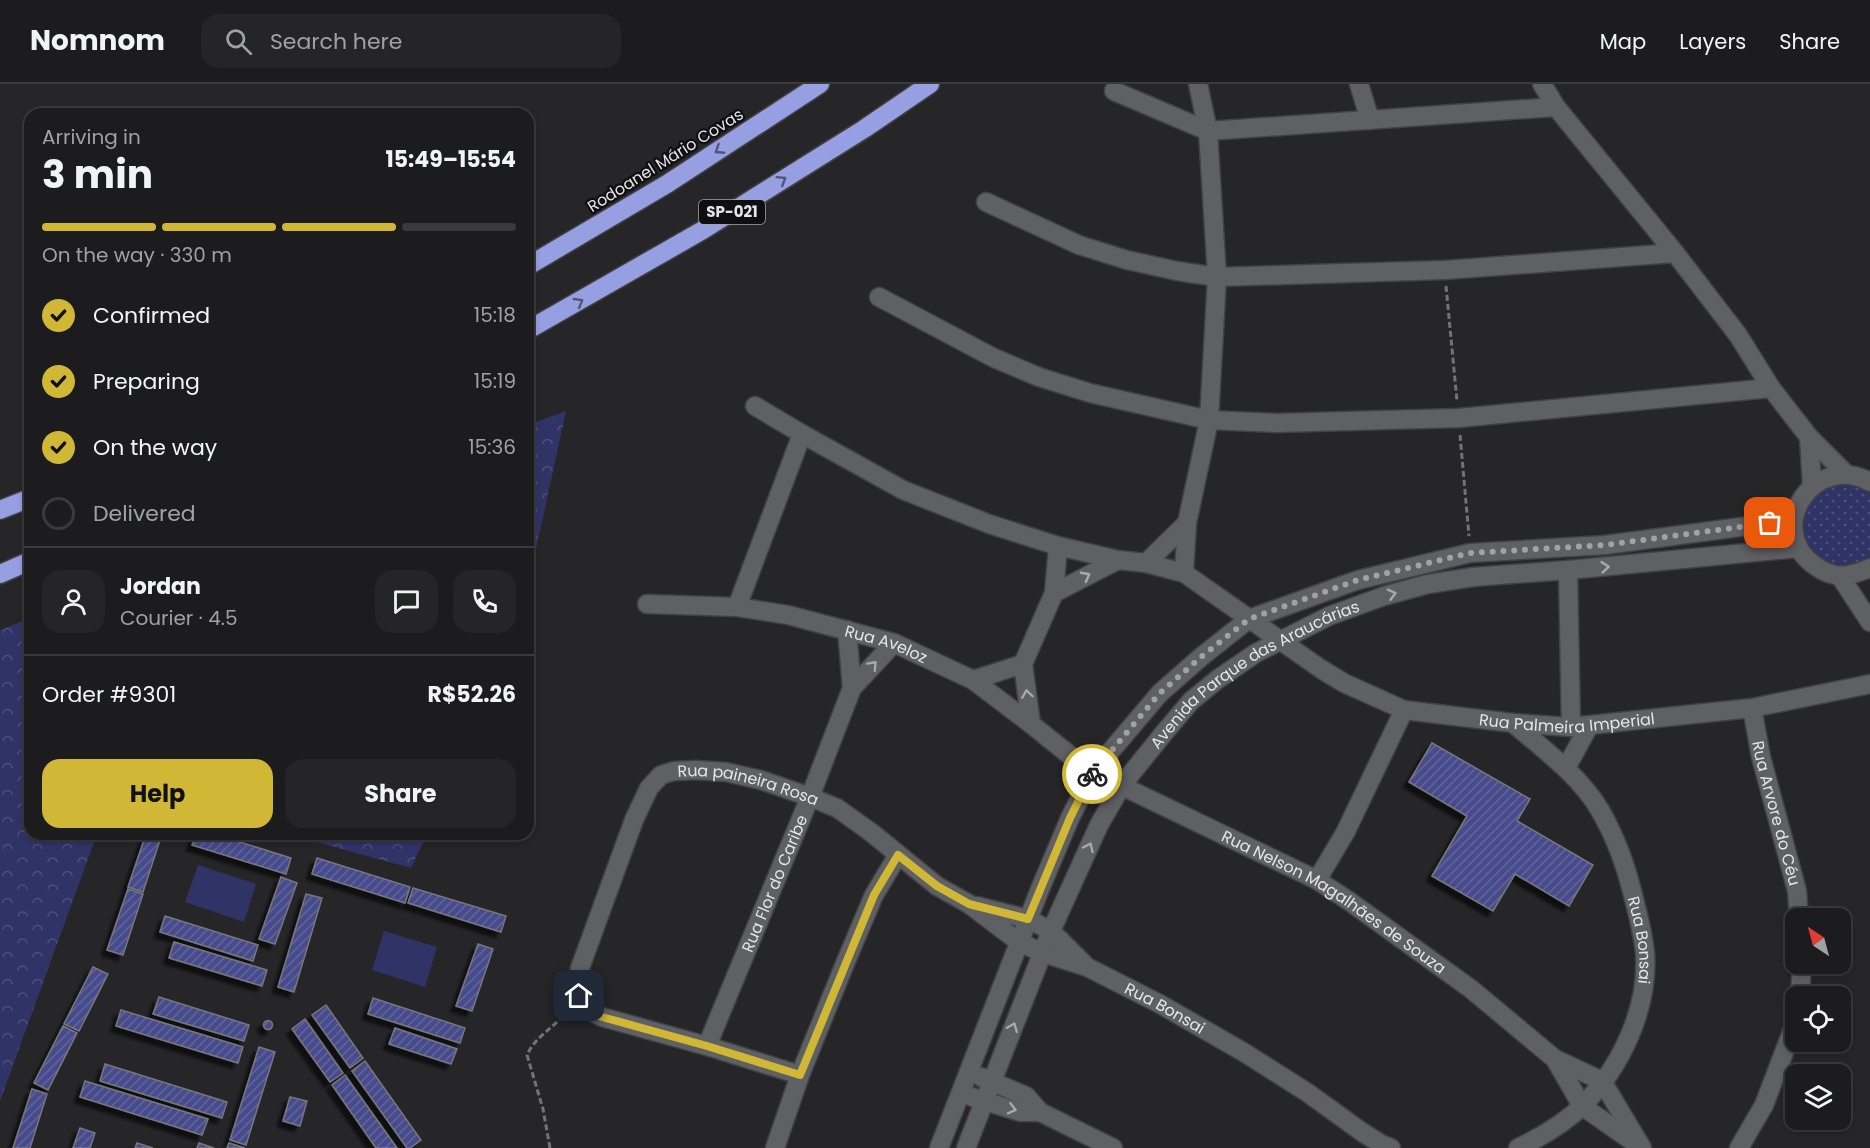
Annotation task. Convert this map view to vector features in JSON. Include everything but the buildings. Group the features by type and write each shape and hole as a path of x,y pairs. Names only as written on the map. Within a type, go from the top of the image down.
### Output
{"highway":[{"name":"Rodoanel Mário Covas","path":"534,262 667,184 820,84"},
{"name":"SP-021","path":"534,327 703,230 864,129 930,84"},
{"path":"0,510 24,500"},
{"path":"0,574 24,564"}],"street":[{"path":"755,406 903,490 988,524 1058,546 1118,560 1146,563 1184,573 1187,523 1209,420 1217,277 1208,131 1198,84"},
{"path":"1359,84 1370,120"},
{"path":"1542,84 1556,106 1738,335 1771,388 1809,437 1846,474"},
{"path":"1114,91 1208,131 1556,106"},
{"path":"986,202 1079,245 1126,261 1217,277 1445,270 1675,253"},
{"path":"879,297 994,358 1039,377 1090,393 1209,420 1276,423 1459,418 1771,388"},
{"path":"737,607 802,434"},
{"path":"1809,437 1812,486"},
{"path":"1870,482 1862,477 1846,474 1828,477 1812,486 1799,501 1793,520 1798,548 1823,572 1840,576 1854,575 1870,568"},
{"name":"Avenida Parque das Araucárias","path":"939,1148 1028,919 1070,818 1093,772 1160,693 1249,619 1358,580 1470,553 1605,545 1793,520"},
{"path":"1146,563 1187,523"},
{"path":"1031,724 1023,664 1054,593 1058,546"},
{"name":"Avenida Parque das Araucárias","path":"966,1148 1051,931 1099,825 1122,785 1191,701 1218,679 1257,653 1329,616 1384,596 1428,584 1473,577 1798,548"},
{"path":"1054,593 1118,560"},
{"path":"1566,768 1580,727 1568,570"},
{"name":"Rua Palmeira Imperial","path":"1184,573 1321,669 1404,710 1513,723 1580,727 1752,708 1870,684"},
{"path":"1840,576 1870,622"},
{"name":"Rua Aveloz","path":"647,604 737,607 788,615 894,643 973,680 1093,772"},
{"path":"847,630 852,688"},
{"path":"852,688 894,643"},
{"path":"973,680 1023,664"},
{"name":"Rua Flor do Caribe","path":"707,1046 810,797 852,688"},
{"name":"Rua Arvore do Céu","path":"1752,708 1761,757 1797,891 1798,908"},
{"path":"1317,880 1345,832 1404,710"},
{"name":"Rua Bonsai","path":"1513,723 1566,768 1600,810 1628,876 1639,917 1645,954 1638,1017 1624,1050 1582,1106 1557,1126 1518,1148"},
{"name":"Rua paineira Rosa","path":"579,996 577,983 580,968 634,819 649,788 661,775 674,771 726,772 761,780 837,808 937,886 969,904"},
{"name":"Rua Nelson Magalhães de Souza","path":"1093,772 1317,880 1471,989 1555,1059 1602,1081"},
{"path":"775,1148 800,1075 874,895 898,855"},
{"path":"969,904 1028,919 1051,931 1087,967"},
{"path":"969,904 1019,942 1043,953 1087,967"},
{"name":"Rua Bonsai","path":"1087,967 1160,1004 1245,1053 1308,1093 1362,1132 1391,1148"},
{"path":"579,996 593,1013 602,1017 800,1075"},
{"path":"1739,1148 1764,1105 1785,1050"},
{"name":"Rua Nelson Magalhães de Souza","path":"1555,1059 1582,1106 1642,1148"},
{"path":"969,1072 1026,1096 1040,1112 1113,1148"},
{"path":"1602,1081 1642,1148"},
{"path":"961,1093 1020,1112 1040,1112"}],"path":[{"path":"550,1148 543,1109 527,1055 532,1044 563,1017 579,996"}],"green space":[{"path":"566,411 534,558 534,423"},
{"path":"1840,483 1855,484 1870,492 1870,558 1851,567 1833,566 1818,557 1808,543 1803,527 1806,510 1818,494"},
{"path":"24,620 24,840 95,840 0,1101 0,630"},
{"path":"309,840 424,840 411,868"},
{"path":"198,865 256,884 244,922 185,902"},
{"path":"384,931 437,947 425,987 372,970"}],"way so far":[{"path":"1092,774 1160,693 1249,619 1358,580 1470,553 1605,545 1770,523"}],"route":[{"path":"579,996 593,1013 602,1017 800,1075 874,895 898,855 937,886 969,904 1028,919 1070,818 1092,774"}]}
